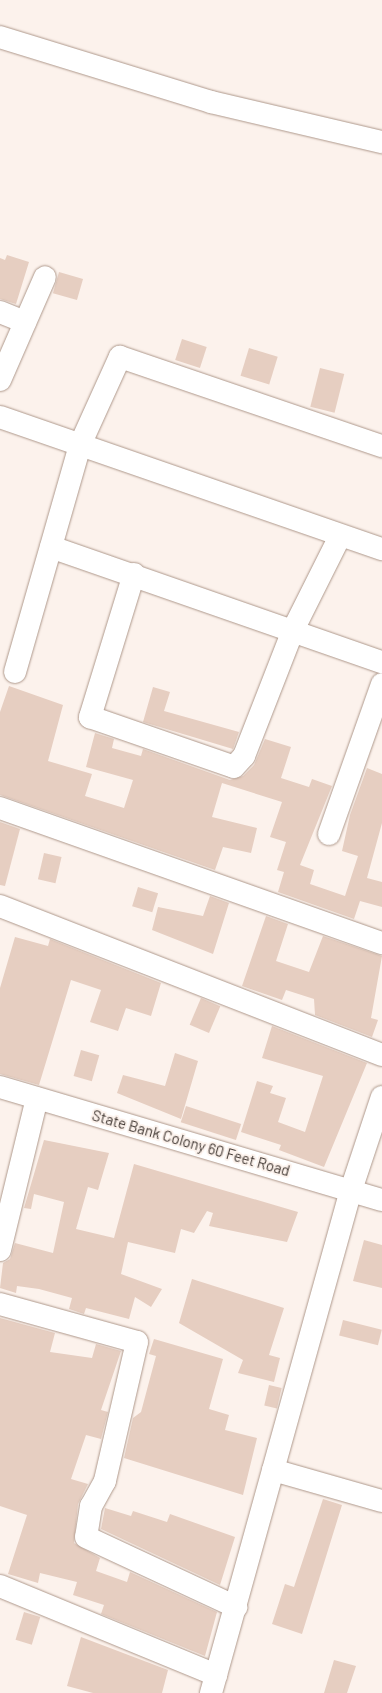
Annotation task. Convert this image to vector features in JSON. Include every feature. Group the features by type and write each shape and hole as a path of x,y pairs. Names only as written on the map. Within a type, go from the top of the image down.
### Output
{"street":[{"path":"0,37 211,102 382,142"},
{"path":"0,380 45,277"},
{"path":"0,312 25,322"},
{"path":"15,672 80,445 120,357 382,446"},
{"path":"0,417 382,550"},
{"path":"134,574 90,717 234,767 244,756 293,630 340,536"},
{"path":"51,547 134,574 382,662"},
{"path":"329,834 382,684"},
{"path":"0,808 382,943"},
{"path":"0,906 382,1055"},
{"name":"State Bank Colony 60 Feet Road","path":"0,1087 382,1200"},
{"path":"0,1586 214,1684 351,1190 382,1097"},
{"path":"2,1237 38,1098"},
{"path":"0,1304 137,1342 105,1481 91,1506 86,1537 236,1607"},
{"path":"273,1470 382,1501"}],"building":[{"path":"7,255 29,262 16,304 0,299 0,258 5,260"},
{"path":"59,272 83,279 77,300 53,293"},
{"path":"182,339 207,347 200,368 175,360"},
{"path":"249,348 278,357 269,385 241,376"},
{"path":"320,368 344,374 335,413 310,407"},
{"path":"9,686 63,705 48,761 92,774 85,796 124,808 133,780 86,767 95,733 114,739 112,748 141,756 143,749 230,780 243,776 254,765 265,739 291,747 281,778 309,787 312,779 332,786 300,865 314,870 310,884 345,896 358,856 342,851 350,815 367,768 382,774 382,823 367,878 382,882 382,907 360,901 354,919 278,892 284,872 277,870 286,842 270,837 282,802 222,783 212,817 257,828 251,853 223,847 215,870 0,795 0,712"},
{"path":"153,687 170,692 164,711 239,732 233,749 143,722"},
{"path":"0,822 20,829 5,886 0,885"},
{"path":"44,853 62,857 55,883 38,879"},
{"path":"138,887 158,893 152,912 132,906"},
{"path":"210,896 229,903 213,954 152,930 158,907 203,916"},
{"path":"266,916 288,924 276,961 309,972 323,936 382,956 371,1018 378,1020 372,1037 315,1015 314,999 286,990 282,1000 242,986"},
{"path":"15,937 48,946 50,939 161,983 151,1016 126,1008 118,1031 90,1022 101,990 71,980 39,1085 0,1074 0,988"},
{"path":"201,998 220,1006 209,1033 190,1025"},
{"path":"272,1026 367,1063 324,1167 279,1150 281,1145 241,1132 257,1081 273,1086 270,1093 286,1098 278,1122 305,1132 323,1076 262,1058"},
{"path":"81,1050 99,1055 92,1081 74,1076"},
{"path":"175,1053 198,1061 181,1119 117,1093 123,1075 165,1086"},
{"path":"186,1106 241,1124 236,1140 181,1122"},
{"path":"44,1140 109,1153 98,1190 88,1187 76,1229 114,1238 134,1164 298,1212 287,1242 209,1226 213,1213 207,1211 194,1233 181,1229 175,1253 128,1242 121,1274 162,1289 151,1307 135,1297 129,1319 86,1308 84,1314 69,1309 72,1298 39,1289 17,1286 16,1293 0,1288 3,1263 10,1259 15,1243 53,1253 64,1202 34,1194 31,1209 24,1208"},
{"path":"364,1240 382,1245 382,1288 353,1281"},
{"path":"192,1279 284,1308 269,1355 280,1358 274,1382 238,1373 243,1360 179,1323"},
{"path":"0,1318 55,1333 50,1352 92,1358 96,1344 121,1351 101,1410 108,1412 101,1439 86,1435 71,1479 88,1484 78,1504 74,1543 100,1558 96,1571 127,1582 130,1572 217,1612 205,1656 101,1614 104,1605 73,1595 77,1582 40,1573 38,1583 8,1574 27,1515 0,1506"},
{"path":"343,1320 382,1330 378,1345 339,1336"},
{"path":"154,1339 223,1359 209,1409 229,1415 225,1430 257,1438 243,1495 124,1458 133,1418 141,1412 156,1356 149,1354"},
{"path":"269,1385 282,1388 277,1408 264,1405"},
{"path":"323,1499 342,1505 302,1634 272,1624 285,1584 294,1587"},
{"path":"105,1508 131,1516 133,1511 167,1522 170,1514 235,1537 220,1585 101,1529"},
{"path":"24,1612 40,1617 32,1645 16,1640"},
{"path":"81,1637 168,1670 162,1693 93,1693 67,1686"},
{"path":"334,1660 356,1666 347,1693 324,1693"}]}
